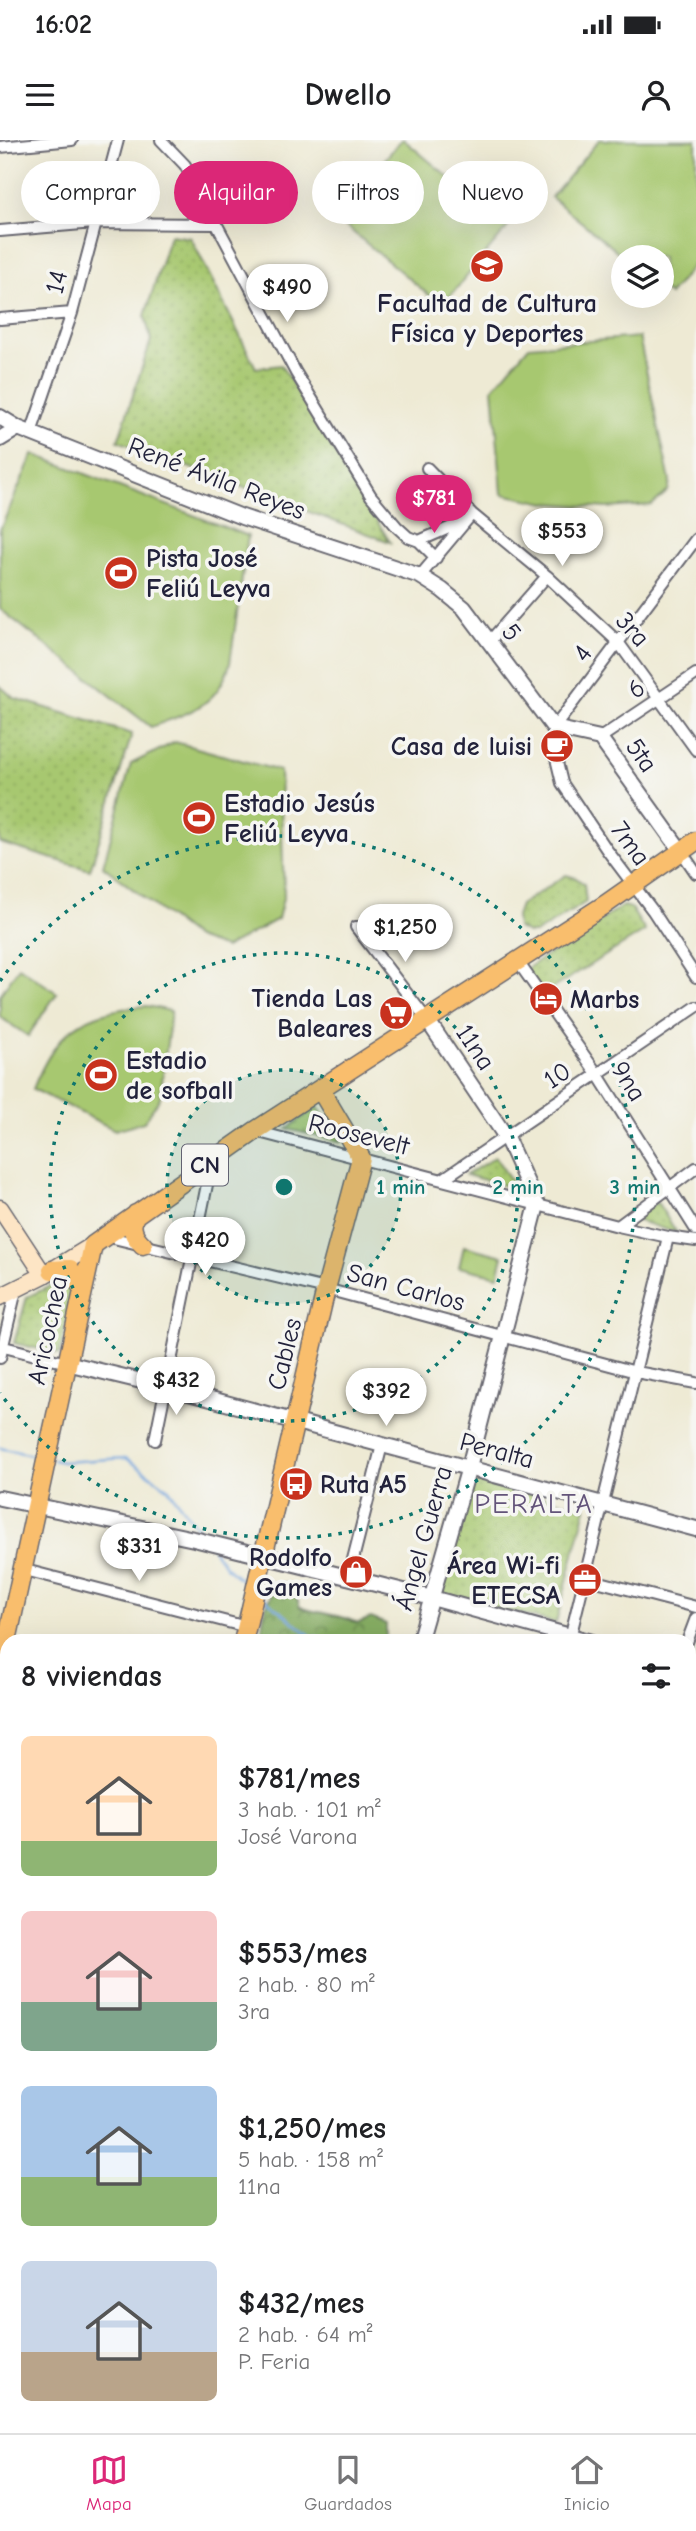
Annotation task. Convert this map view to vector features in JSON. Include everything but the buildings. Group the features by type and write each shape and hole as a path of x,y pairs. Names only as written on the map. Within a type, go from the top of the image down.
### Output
{"main road":[{"name":"CN","path":"0,1297 48,1273 255,1131 518,962 688,846"},
{"path":"320,1090 361,1158"},
{"name":"Cables","path":"245,1634 326,1289 361,1158"},
{"path":"0,1208 48,1273 70,1269 83,1289"},
{"path":"136,1214 132,1229 143,1245"},
{"name":"Aricochea","path":"9,1634 66,1363 83,1289 98,1240"}],"street":[{"path":"0,148 72,140"},
{"name":"14","path":"112,161 118,140"},
{"path":"161,140 182,161"},
{"path":"0,231 82,224"},
{"name":"14","path":"24,431 72,313 94,224"},
{"path":"215,224 296,373 370,496 397,527 408,537 419,541 436,558"},
{"path":"0,320 72,313"},
{"name":"René Ávila Reyes","path":"0,417 24,431 242,517 421,576"},
{"path":"0,439 24,431"},
{"name":"3ra","path":"427,468 470,517 547,576 618,642 696,750"},
{"path":"419,541 470,517"},
{"path":"421,576 470,517"},
{"name":"4","path":"554,727 696,539"},
{"name":"5","path":"421,576 464,608 554,727"},
{"path":"489,642 547,576"},
{"name":"6","path":"600,738 696,674"},
{"name":"5ta","path":"554,727 600,738 688,846 696,873"},
{"name":"7ma","path":"554,727 552,742 562,783 696,976"},
{"name":"11na","path":"356,927 428,1021 506,1137 537,1205"},
{"name":"9na","path":"518,962 598,1075 696,1230"},
{"name":"10","path":"443,1179 696,1007"},
{"name":"Roosevelt","path":"255,1131 618,1226 696,1241"},
{"path":"155,1440 212,1160"},
{"path":"618,1226 696,1168"},
{"name":"Ángel Guerra","path":"421,1634 469,1467 537,1205"},
{"path":"571,1634 668,1237"},
{"name":"San Carlos","path":"98,1240 143,1245 326,1289 636,1372 696,1383"},
{"path":"1,1350 16,1290"},
{"name":"Peralta","path":"1,1350 166,1387 696,1530"},
{"path":"348,1579 382,1445"},
{"path":"0,1497 230,1549 262,1566 348,1579 432,1598 553,1634"},
{"path":"21,1569 245,1634"},
{"path":"585,1578 696,1607"}],"green space":[{"path":"401,140 404,140 438,168 438,224 504,224 508,227 442,306 343,224 424,224 424,161 384,161"},
{"path":"599,140 696,140 696,262 674,289 674,245 611,246 551,197"},
{"path":"170,235 191,238 256,368 281,365 390,542 118,441 151,340 145,316"},
{"path":"639,337 670,481 668,491 652,505 606,508 546,503 502,494 493,388 529,346"},
{"name":"Pista José Feliú Leyva","path":"33,454 248,536 230,663 218,689 200,706 151,727 0,609 0,530"},
{"path":"0,686 14,698 132,734 90,870 0,843"},
{"name":"Estadio Jesús Feliú Leyva","path":"175,742 280,771 284,894 278,919 225,948 196,938 103,866 131,764"},
{"path":"566,875 584,884 586,902 536,933 517,928 516,916 520,905"},
{"path":"623,906 631,908 645,931 540,996 523,971"},
{"path":"19,967 57,993 28,1036 0,1017 0,995"},
{"name":"Estadio de sofball","path":"147,1006 171,1011 160,1098 144,1122 115,1130 33,1089 52,1052 75,1027 106,1012"},
{"path":"317,1106 342,1142 287,1129"},
{"path":"495,1157 517,1189 466,1175"},
{"path":"657,1202 677,1233 632,1219"},
{"path":"464,1246 503,1256 498,1276 459,1267"},
{"path":"63,1280 73,1290 60,1354 14,1343 27,1297"},
{"path":"470,1477 586,1508 556,1623 438,1593"},
{"path":"281,1583 292,1585 300,1607 358,1623 371,1618 386,1624 386,1634 262,1634 267,1603"}],"waterway":[{"path":"0,1448 41,1457"},
{"path":"54,1460 62,1462 126,1458 168,1488 203,1536"},
{"path":"213,1549 226,1567 250,1587"},
{"path":"260,1595 309,1634"}],"place":[{"name":"Facultad de Cultura Física y Deportes","path":"487,266"},
{"name":"Pista José Feliú Leyva","path":"121,573"},
{"name":"Casa de luisi","path":"557,746"},
{"name":"Estadio Jesús Feliú Leyva","path":"199,818"},
{"name":"Marbs","path":"546,999"},
{"name":"Tienda Las Baleares","path":"396,1013"},
{"name":"Estadio de sofball","path":"101,1075"},
{"name":"Ruta A5","path":"296,1484"},
{"name":"Rodolfo Games","path":"356,1572"},
{"name":"Área Wi-fi ETECSA","path":"585,1580"}],"district":[{"name":"PERALTA","path":"534,1503"}]}
